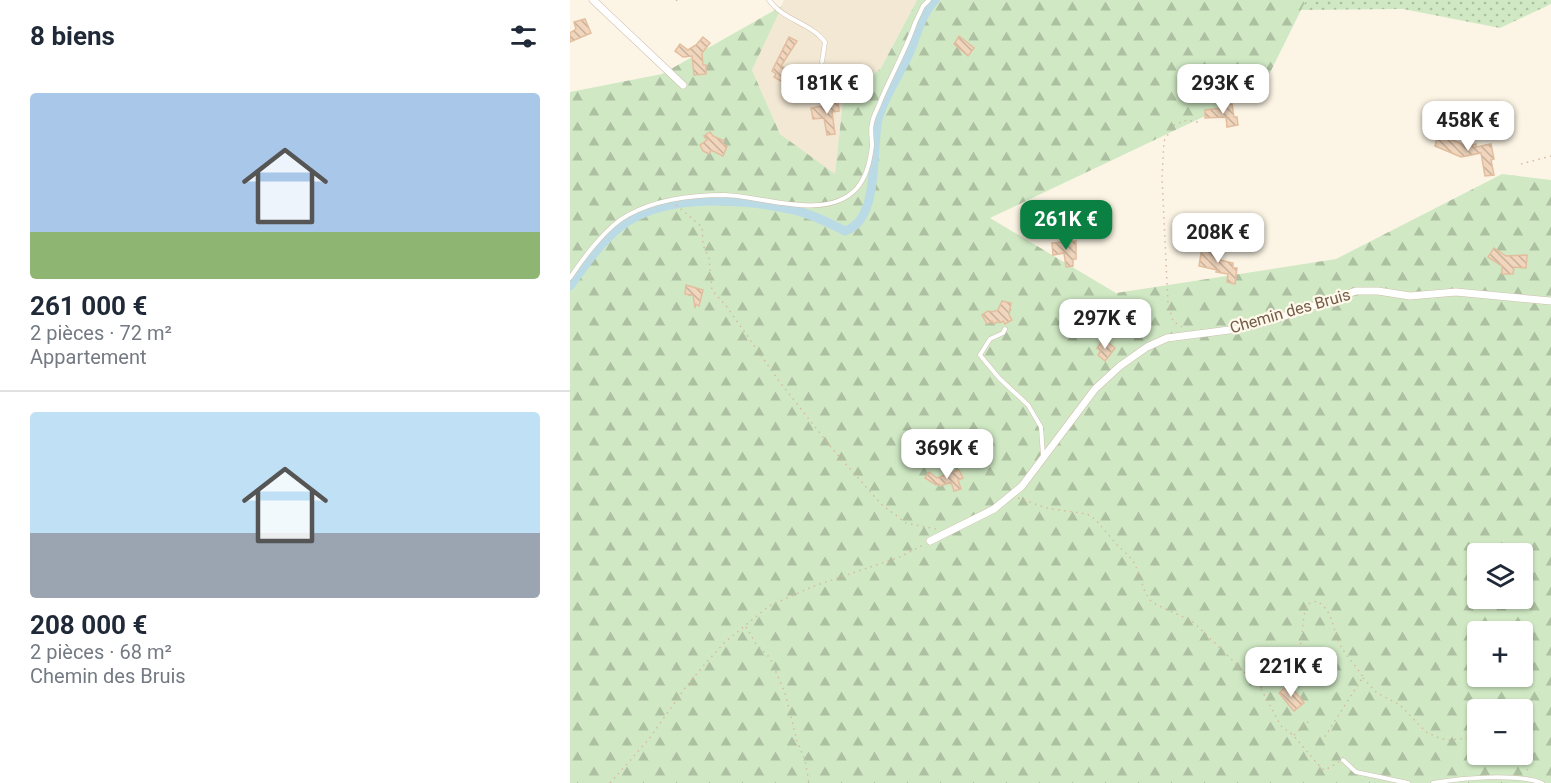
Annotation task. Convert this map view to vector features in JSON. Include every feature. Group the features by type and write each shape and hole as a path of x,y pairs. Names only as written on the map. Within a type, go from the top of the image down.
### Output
{"street":[{"path":"593,0 683,85"},
{"name":"Chemin des Bruis","path":"930,541 994,509 1013,494 1043,460 1095,389 1120,366 1147,347 1167,338 1237,329 1276,319 1356,291 1378,291 1410,296 1456,292 1551,301"}],"lane":[{"path":"769,0 778,11 820,36 825,42 822,62"},
{"path":"570,278 586,255 626,215 659,202 724,195 798,205 820,204 840,200 857,189 868,170 872,146 872,124 915,22 923,6 929,0"},
{"path":"1005,329 1003,333 990,339 980,355 999,378 1028,405 1041,427 1043,460"},
{"path":"1343,760 1356,772 1408,783"},
{"path":"1433,783 1448,780 1521,777 1542,783"}],"path":[{"path":"1193,334 1173,321 1168,304 1164,141 1174,125 1187,120 1202,123"},
{"path":"1521,164 1551,156"},
{"path":"671,201 702,227 703,245 709,258 712,290 830,446 881,504 906,523 948,532"},
{"path":"1013,494 1038,505 1087,513 1096,520 1135,564 1150,600 1192,621 1261,689 1281,726 1293,735 1322,769 1325,770 1343,760"},
{"path":"610,783 650,739 685,688 705,664 725,642 769,606 814,586 900,557 930,541"},
{"path":"1299,650 1303,640 1305,609 1308,604 1317,601 1323,605 1331,617 1340,644 1377,693 1400,705 1426,732 1449,740 1467,738"},
{"path":"746,627 756,644 770,658 785,693 797,741 805,760 809,783"},
{"path":"1261,689 1267,668"},
{"path":"1324,738 1363,677"},
{"path":"1293,735 1309,721"},
{"path":"1524,765 1533,779"}],"shaded area":[{"path":"784,0 917,0 881,68 843,100 835,175 780,134 752,70"}],"green space":[{"path":"917,0 1306,0 1262,89 990,218 1116,293 1336,259 1502,174 1551,180 1551,783 570,783 570,92 662,74 782,6 752,70 780,134 835,174 843,100 881,68"},
{"path":"1306,0 1551,0 1551,4 1500,28 1403,9 1301,10"}],"building":[{"path":"585,19 591,33 570,42 570,33 576,29 574,22"},
{"path":"959,36 974,48 968,56 954,44"},
{"path":"703,37 710,43 702,53 706,74 694,75 692,56 683,57 675,51 680,44 688,50"},
{"path":"789,37 797,41 781,66 785,68 783,73 798,81 791,93 783,88 786,84 774,77 776,74 772,71"},
{"path":"838,101 839,111 832,112 835,134 827,135 824,118 813,119 811,108"},
{"path":"1232,104 1238,125 1227,127 1226,117 1205,118 1205,110"},
{"path":"710,132 724,141 723,144 727,146 723,156 711,150 709,154 703,151 700,145 707,140 704,136"},
{"path":"1438,134 1467,146 1491,144 1494,175 1485,176 1481,153 1461,157 1435,146"},
{"path":"1076,241 1076,259 1073,259 1073,266 1066,267 1064,253 1053,255 1052,243"},
{"path":"1202,247 1221,251 1220,260 1233,263 1233,268 1237,268 1235,284 1227,282 1228,274 1199,266"},
{"path":"1494,248 1506,256 1527,255 1526,268 1514,267 1513,274 1502,274 1502,266 1488,257"},
{"path":"686,285 703,290 699,306 696,304 695,308 693,295 685,294"},
{"path":"1002,301 1011,303 1009,315 1012,320 1005,324 999,321 994,324 992,321 987,324 982,315 988,311 998,310"},
{"path":"1104,339 1115,348 1105,361 1098,355 1101,351 1097,348"},
{"path":"959,470 963,478 958,480 961,489 954,491 951,482 940,486 925,478 929,472 937,478"},
{"path":"1289,684 1304,703 1294,711 1279,693"}],"waterway":[{"path":"570,286 593,255 620,227 658,208 681,203 704,201 752,203 801,212 845,231 857,224 865,212 870,197 879,116 923,19 935,0"}]}
